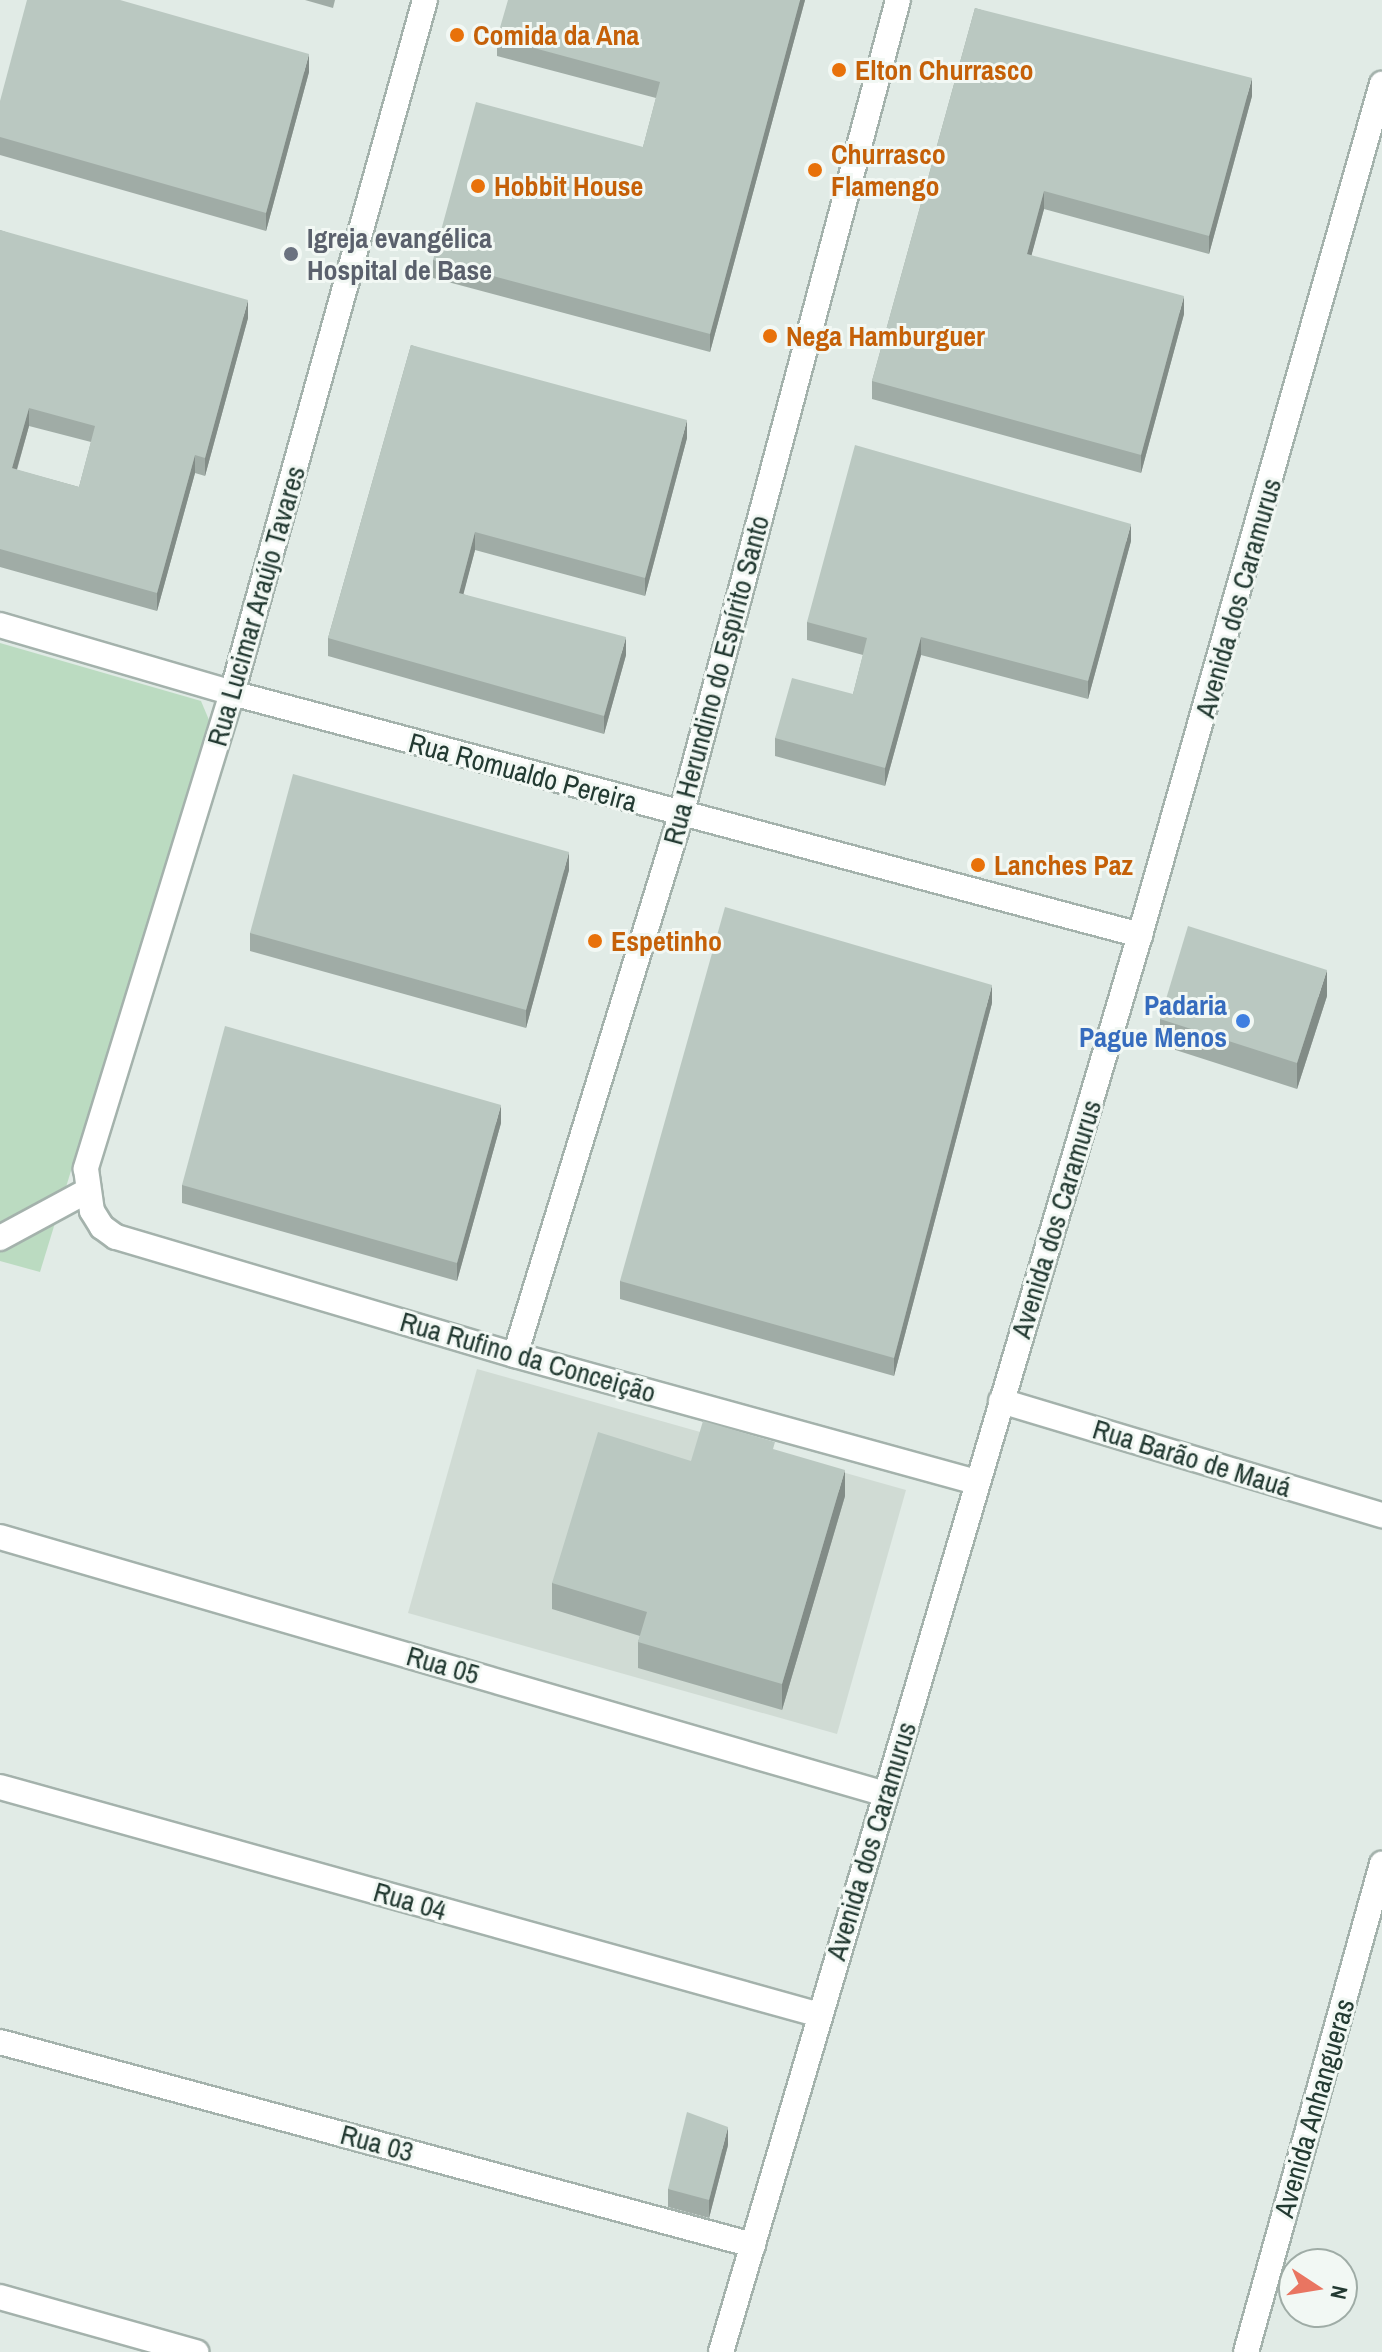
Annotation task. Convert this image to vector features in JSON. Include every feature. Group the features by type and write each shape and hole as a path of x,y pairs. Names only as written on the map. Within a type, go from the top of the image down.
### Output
{"street":[{"name":"Rua Lucimar Araújo Tavares","path":"90,1201 86,1169 232,693 425,0"},
{"name":"Rua Herundino do Espírito Santo","path":"515,1355 681,815 898,0"},
{"name":"Avenida dos Caramurus","path":"721,2352 1140,935 1382,84"},
{"name":"Rua Romualdo Pereira","path":"0,625 232,693 1140,935"},
{"path":"0,1238 90,1201"},
{"name":"Rua Rufino da Conceição","path":"90,1201 102,1227 116,1237 515,1355 977,1482"},
{"name":"Rua Barão de Mauá","path":"1001,1401 1382,1515"},
{"name":"Rua 05","path":"0,1537 885,1794"},
{"name":"Rua 04","path":"0,1787 820,2015"},
{"name":"Avenida Anhangueras","path":"1246,2352 1382,1864"},
{"name":"Rua 03","path":"0,2042 753,2245"},
{"path":"0,2297 196,2352"}],"shaded area":[{"path":"477,1369 906,1490 837,1734 408,1613"}],"green space":[{"path":"0,643 201,701 209,720 40,1272 0,1261"}],"building":[{"path":"27,0 120,0 309,54 266,213 0,137 0,101"},
{"path":"508,0 800,0 710,334 433,260 476,102 643,147 660,82 497,38"},
{"path":"975,8 1252,78 1209,236 1044,191 1027,254 1184,296 1141,455 872,381"},
{"path":"0,230 248,300 205,458 195,455 157,593 0,549","holes":["29,408 95,426 79,487 12,468"]},
{"path":"411,345 687,420 645,578 475,532 459,593 626,637 604,716 328,638"},
{"path":"855,445 1131,524 1088,681 921,637 885,768 775,738 792,678 853,694 867,638 807,622"},
{"path":"293,774 569,852 526,1010 250,933"},
{"path":"725,907 992,985 894,1358 620,1281"},
{"name":"Padaria Pague Menos","path":"1188,926 1327,970 1297,1063 1160,1019"},
{"path":"225,1026 501,1105 457,1263 182,1185"},
{"path":"703,1421 775,1442 773,1449 845,1470 782,1684 638,1642 647,1612 552,1583 598,1432 691,1461"},
{"path":"687,2112 728,2127 709,2200 668,2189"}],"place":[{"name":"Comida da Ana","path":"457,35"},
{"name":"Elton Churrasco","path":"839,70"},
{"name":"Churrasco Flamengo","path":"815,170"},
{"name":"Hobbit House","path":"478,186"},
{"name":"Igreja evangélica Hospital de Base","path":"291,254"},
{"name":"Nega Hamburguer","path":"770,336"},
{"name":"Lanches Paz","path":"978,865"},
{"name":"Espetinho","path":"595,941"},
{"name":"Padaria Pague Menos","path":"1243,1021"}]}
